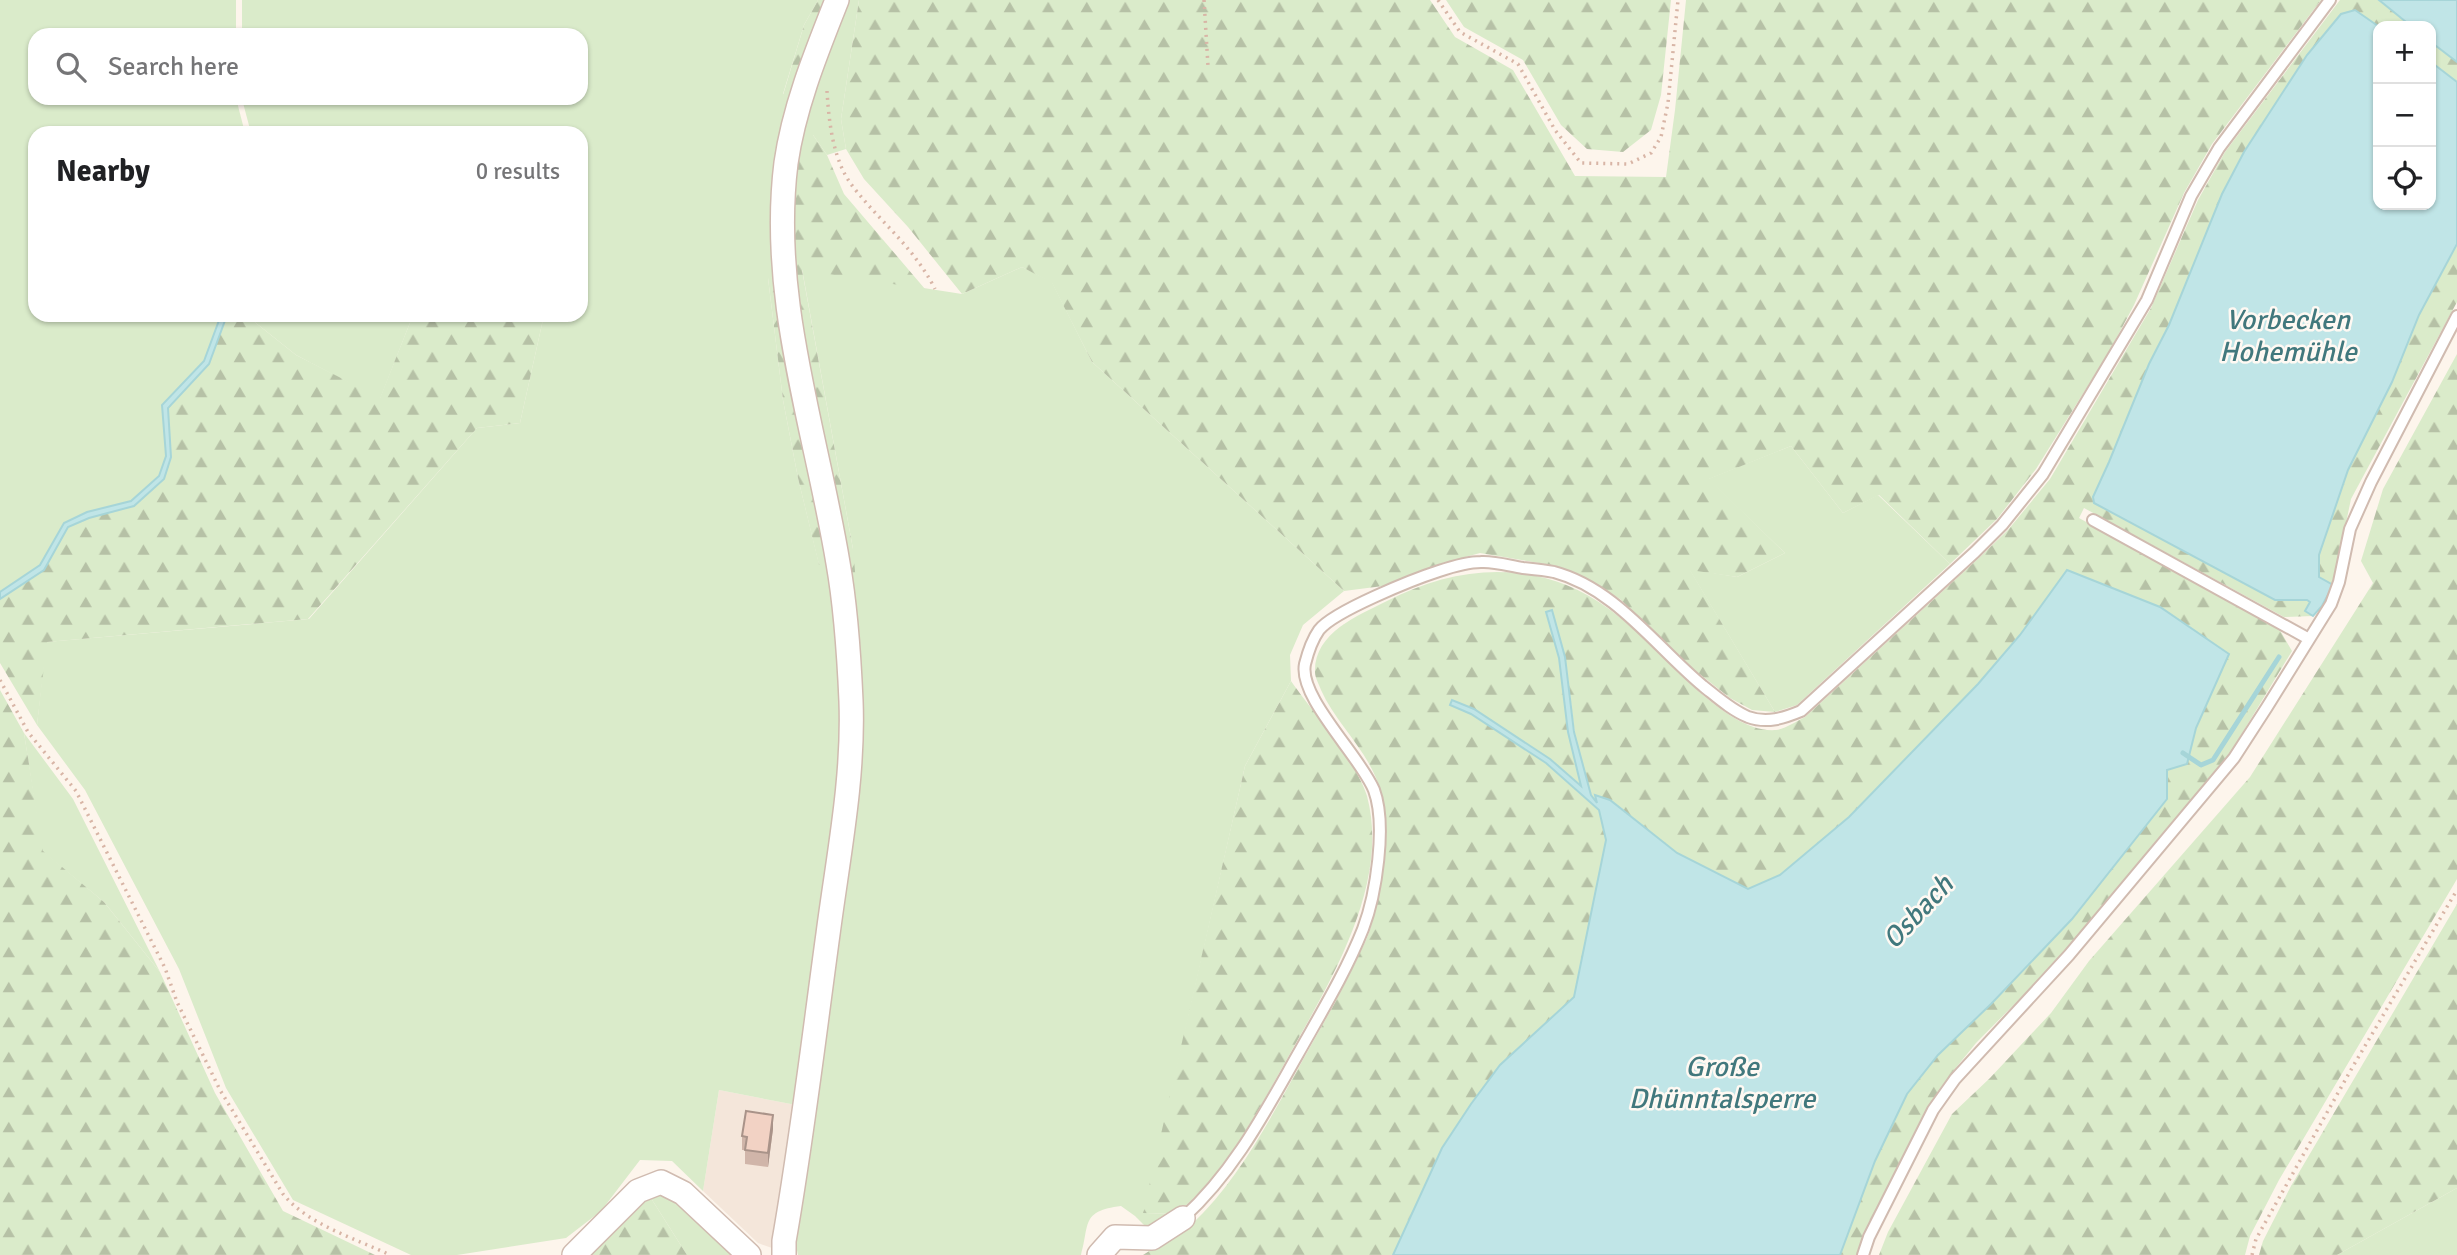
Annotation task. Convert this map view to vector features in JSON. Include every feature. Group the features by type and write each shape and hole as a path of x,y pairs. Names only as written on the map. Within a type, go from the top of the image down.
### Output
{"street":[{"path":"784,1255 847,787 851,732 845,611 838,562 794,350 782,253 786,166 790,139 805,85 837,0"},
{"path":"574,1255 638,1191 661,1182 683,1193 749,1255"},
{"path":"1099,1255 1115,1237 1152,1238 1184,1218"}],"lane":[{"path":"1184,1218 1218,1182 1250,1139 1327,1003 1364,927 1376,879 1380,825 1375,792 1358,761 1308,688 1304,668 1310,646 1320,628 1354,606 1438,571 1481,562 1555,572 1583,584 1616,605 1688,673 1726,704 1750,718 1776,721 1801,711 1975,552 2002,525 2043,474 2147,300 2191,196 2219,148 2330,0"},
{"path":"1863,1255 1869,1237 1933,1110 1955,1079 2069,955 2234,758 2331,604 2339,582 2350,530 2371,482 2457,316"},
{"path":"2093,520 2308,639"}],"path":[{"path":"1205,0 1208,66"},
{"path":"1438,0 1460,32 1518,65 1555,130 1581,163 1628,164 1651,153 1661,137 1668,103 1678,0"},
{"path":"827,89 828,115 835,150 852,186 916,256 935,289"},
{"path":"0,680 28,732 76,791 165,968 177,1002 220,1090 283,1194 291,1205 313,1219 390,1255"},
{"path":"2252,1255 2256,1239 2345,1080 2457,890"}],"shaded area":[{"path":"719,1090 796,1105 781,1214 772,1248 758,1243 703,1191"}],"green space":[{"path":"0,0 236,0 236,28 28,28 28,105 238,105 243,126 28,126 28,322 218,322 204,361 162,405 166,456 159,476 131,501 87,512 64,523 40,566 0,592"},
{"path":"242,0 818,0 804,25 783,94 794,99 776,278 768,278 783,400 798,478 819,564 830,564 842,702 838,788 796,1105 719,1090 703,1191 672,1161 640,1160 601,1211 566,1238 457,1255 411,1255 293,1200 226,1088 179,969 85,790 37,725 46,642 309,619 477,428 520,423 542,322 588,322 588,126 249,126 244,105 588,105 588,28 242,28"},
{"path":"818,0 830,0 794,99 783,95 804,25"},
{"path":"845,0 859,0 841,119 846,149 827,155 813,135 800,140 799,132"},
{"path":"859,0 1430,0 1455,37 1513,70 1575,176 1666,177 1686,0 2321,0 2212,144 2184,193 2134,305 2109,352 2036,469 1997,519 1950,564 1879,495 1843,513 1791,446 1709,479 1785,553 1737,577 1690,570 1775,712 1752,710 1730,698 1692,668 1620,599 1586,578 1557,566 1480,553 1436,565 1383,586 1344,591 1092,362 1052,283 1022,267 962,294 908,227 864,179 846,149 841,119"},
{"path":"1446,0 1671,0 1661,95 1651,130 1623,152 1587,149 1561,125 1523,60 1464,27"},
{"path":"2340,0 2379,0 2405,21 2373,23 2355,10 2342,14 2307,55 2244,152 2222,194 2169,325 2149,364 2093,497 2274,600 2310,601 2305,611 2313,616 2284,617 2084,508 2079,518 2278,627 2292,651 2229,755 2066,952 1976,1043 1950,1075 1929,1107 1857,1255 1840,1255 1875,1161 1907,1094 1938,1055 2072,919 2167,799 2167,770 2187,764 2196,728 2229,654 2067,570 2020,635 1978,684 1849,817 1780,875 1748,889 1677,853 1610,800 1596,796 1598,806 1583,773 1562,646 1552,611 1547,612 1559,658 1568,732 1582,787 1550,759 1474,709 1450,705 1471,714 1546,763 1599,810 1606,840 1574,997 1500,1065 1471,1104 1442,1148 1393,1255 1143,1255 1191,1225 1244,1161 1274,1113 1330,1011 1370,930 1384,861 1384,811 1377,780 1370,766 1328,703 1316,676 1317,658 1329,636 1363,613 1415,588 1443,579 1500,572 1528,574 1556,581 1609,609 1703,695 1736,719 1766,730 1787,727 1805,717 1980,557 2008,530 2050,479 2151,308 2198,200 2225,152"},
{"path":"2436,46 2457,62 2457,82 2436,66"},
{"path":"813,135 827,155 844,194 925,289 802,270 853,549 857,593 851,594 808,377 788,228 800,140"},
{"path":"2457,244 2457,302 2351,499 2333,585 2319,577 2319,555 2348,470 2392,382 2419,315"},
{"path":"1022,267 1052,282 1092,362 1344,591 1303,625 1290,655 1291,681 1245,766 1144,1213 1177,1214 1150,1231 1121,1206 1108,1208 1089,1221 1081,1255 798,1255 795,1241 837,923 853,549 802,269 962,294"},
{"path":"768,278 776,278 830,564 819,565 798,478 783,400"},
{"path":"224,322 255,322 296,355 380,398 410,322 542,322 520,423 477,428 308,619 47,642 37,725 0,663 0,599 44,570 68,527 89,518 134,506 164,479 171,457 168,408 209,364"},
{"path":"255,322 410,322 380,399 296,355"},
{"path":"2457,354 2457,879 2279,1180 2250,1236 2245,1255 1879,1255 1888,1232 1952,1114 2051,1013 2089,961 2250,777 2373,583 2361,561 2383,489"},
{"path":"1791,446 1843,513 1878,495 1950,564 1797,705 1775,712 1689,569 1737,577 1785,553 1708,479"},
{"path":"1291,681 1354,768 1367,796 1372,829 1371,862 1364,895 1354,928 1324,992 1236,1146 1210,1181 1177,1214 1143,1213 1245,766"},
{"path":"0,690 24,733 43,851 104,902 160,972 215,1093 283,1211 375,1255 0,1255"},
{"path":"24,733 73,799 160,972 104,902 42,851"},
{"path":"2457,904 2457,1188 2337,1255 2259,1255 2263,1241 2291,1186"},
{"path":"2457,1188 2457,1255 2337,1255"},
{"path":"665,1192 737,1255 687,1255 649,1195"},
{"path":"649,1195 687,1255 588,1255"}],"water":[{"path":"2379,0 2457,0 2457,62 2436,46 2436,21 2405,21"},
{"name":"Vorbecken Hohemühle","path":"2355,10 2373,23 2373,210 2436,210 2436,66 2457,82 2457,244 2419,315 2392,382 2348,470 2319,555 2319,577 2333,585 2322,606 2313,616 2305,611 2310,602 2307,600 2275,600 2094,503 2093,497 2149,364 2169,325 2222,194 2244,152 2307,55 2341,14"},
{"path":"218,322 224,322 209,364 168,408 171,457 164,479 134,506 89,518 68,527 44,570 0,599 0,592 40,565 64,523 87,512 131,501 159,476 166,456 162,405 204,361"},
{"name":"Große Dhünntalsperre","path":"2067,570 2160,607 2229,654 2196,728 2187,764 2167,770 2167,799 2072,919 1938,1055 1907,1094 1875,1161 1840,1255 1393,1255 1442,1148 1471,1104 1500,1065 1574,997 1606,840 1599,810 1546,763 1471,714 1450,705 1452,700 1474,709 1550,759 1581,786 1568,732 1559,658 1546,612 1552,610 1565,657 1574,732 1591,795 1597,803 1595,795 1610,800 1677,853 1748,889 1780,875 1849,817 1978,684 2020,635"}],"building":[{"path":"746,1111 773,1115 768,1153 745,1150 747,1137 742,1136"}],"waterway":[{"name":"Osbach","path":"2183,753 2201,765 2213,760 2279,657"}]}
